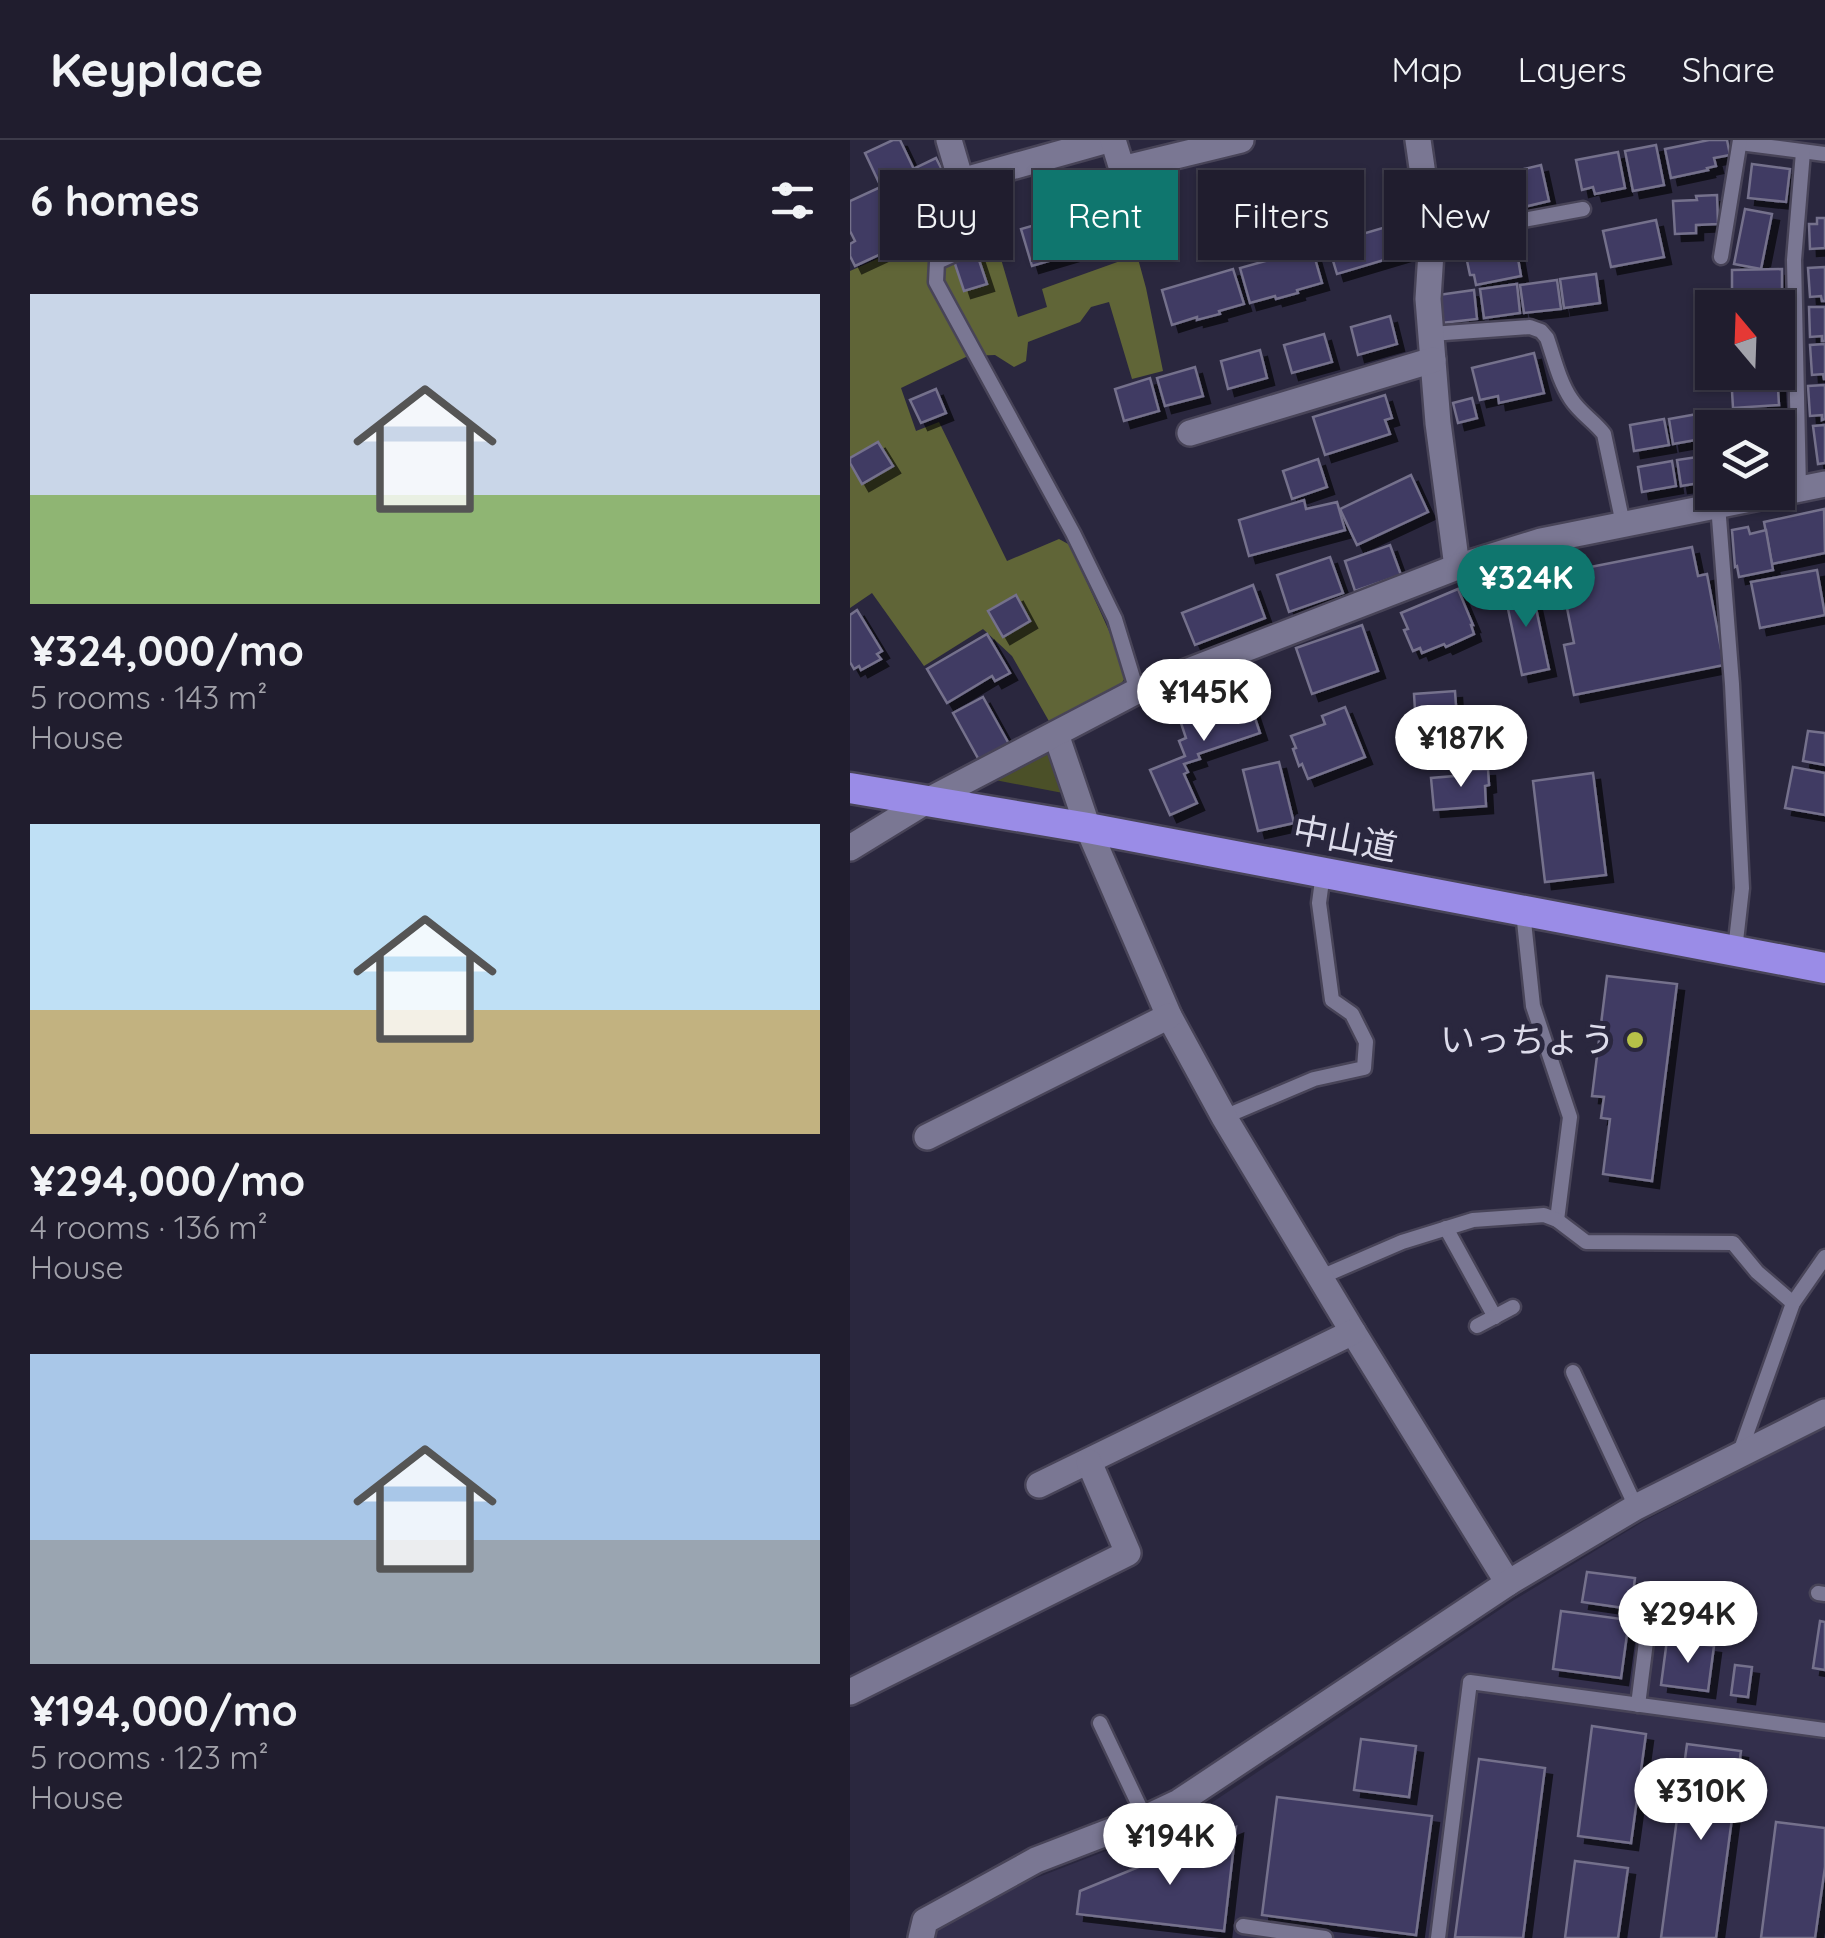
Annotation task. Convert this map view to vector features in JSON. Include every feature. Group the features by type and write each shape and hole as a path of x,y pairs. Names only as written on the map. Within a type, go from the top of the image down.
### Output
{"highway":[{"name":"中山道","path":"850,788 1088,828 1824,966"}],"street":[{"path":"949,140 959,170"},
{"path":"1002,170 1111,140 1122,169 1241,140"},
{"path":"1418,140 1422,170"},
{"path":"1431,260 1430,334 1457,567"},
{"path":"1190,433 1433,360"},
{"path":"850,848 926,802 1137,691 1457,567 1541,540 1695,510"},
{"path":"1056,734 1088,828 1169,1016 1224,1118 1508,1582"},
{"path":"926,1137 1169,1016"},
{"path":"1039,1486 1353,1332"},
{"path":"921,1938 924,1921 1036,1860 1179,1802 1508,1582 1636,1507 1825,1412"},
{"path":"850,1692 1128,1553 1089,1462"}],"lane":[{"path":"1722,257 1740,141 1825,154"},
{"path":"1804,152 1794,260 1812,487"},
{"path":"1526,220 1584,210"},
{"path":"941,260 937,262 936,282 1073,533 1114,620 1137,691"},
{"path":"1430,334 1530,328 1541,331 1570,398 1604,434 1624,524"},
{"path":"1718,510 1742,888 1735,950"},
{"path":"1224,1118 1314,1079 1364,1068 1366,1042 1352,1014 1332,1000 1318,903 1323,873"},
{"path":"1523,912 1533,1006 1570,1117 1557,1220"},
{"path":"1321,1278 1402,1242 1473,1220 1544,1214 1586,1242 1733,1243 1757,1272 1793,1303"},
{"path":"1446,1228 1495,1317"},
{"path":"1740,1453 1793,1303 1825,1257"},
{"path":"1478,1326 1513,1308"},
{"path":"1573,1372 1636,1507"},
{"path":"1638,1705 1652,1594"},
{"path":"1438,1938 1470,1682 1825,1730"},
{"path":"1100,1723 1145,1818"},
{"path":"1243,1926 1325,1938"}],"shaded area":[{"path":"1825,1428 1825,1938 921,1938 925,1921 1186,1820 1514,1600 1644,1521"}],"green space":[{"path":"880,258 1001,260 1018,317 1047,307 1042,289 1123,260 1138,260 1163,371 1132,379 1109,302 1091,307 1080,322 1028,342 1026,361 1014,367 995,355 968,356 901,388 916,431 939,422 1007,561 1059,539 1070,545 1115,644 1125,678 1121,684 1050,723 1012,656 983,629 924,666 872,593 850,608 850,271"},
{"path":"1048,752 1063,793 995,780"}],"building":[{"path":"900,140 914,170 880,170 880,185 865,153"},
{"path":"1727,140 1730,155 1714,158 1716,166 1708,170 1671,178 1665,149"},
{"path":"1656,145 1664,185 1633,191 1625,151"},
{"path":"1618,152 1625,188 1595,194 1593,187 1582,190 1576,160"},
{"path":"936,158 942,170 914,170"},
{"path":"1752,164 1790,169 1786,202 1748,198"},
{"path":"1541,165 1549,201 1526,206 1526,170 1520,170"},
{"path":"880,187 880,254 855,266 850,256 850,244 855,241 850,231 850,201"},
{"path":"1717,195 1718,224 1696,225 1696,233 1675,234 1673,201"},
{"path":"1745,209 1772,214 1761,269 1734,264"},
{"path":"1817,218 1825,218 1825,248 1810,249 1809,224 1817,224"},
{"path":"1656,220 1664,257 1611,267 1603,231"},
{"path":"1033,226 1033,260 1052,260 1032,266 1021,229"},
{"path":"1384,228 1384,260 1337,274 1333,260 1364,260 1364,233"},
{"path":"979,260 987,284 964,291 954,261"},
{"path":"1269,260 1315,260 1322,283 1297,290 1298,293 1250,303 1240,268"},
{"path":"1467,260 1518,260 1521,276 1476,285 1474,275 1470,275"},
{"path":"1825,267 1822,301 1821,296 1810,297 1808,268"},
{"path":"1233,269 1244,304 1172,325 1162,290"},
{"path":"1782,269 1782,290 1732,290 1732,270"},
{"path":"1596,274 1600,303 1564,308 1560,279"},
{"path":"1557,280 1561,309 1524,313 1520,285"},
{"path":"1517,284 1520,313 1484,318 1480,289"},
{"path":"1474,290 1477,319 1441,323 1438,295"},
{"path":"1809,307 1825,307 1825,341 1822,336 1810,337"},
{"path":"1390,316 1397,344 1358,355 1351,327"},
{"path":"1324,334 1332,362 1292,373 1284,345"},
{"path":"1825,344 1824,379 1823,374 1812,375 1810,345"},
{"path":"1260,350 1267,378 1228,389 1221,361"},
{"path":"1534,353 1544,393 1499,403 1498,396 1480,400 1472,368"},
{"path":"1195,367 1203,396 1165,406 1157,378"},
{"path":"1150,378 1159,411 1124,421 1115,389"},
{"path":"1825,385 1822,420 1822,415 1810,416 1808,386"},
{"path":"936,389 946,413 921,423 910,400"},
{"path":"1732,390 1778,390 1779,405 1733,408"},
{"path":"1385,395 1392,418 1385,420 1390,434 1325,455 1313,417"},
{"path":"1472,398 1477,418 1458,423 1453,403"},
{"path":"1695,414 1695,440 1673,444 1669,419"},
{"path":"1664,419 1669,445 1634,451 1630,425"},
{"path":"1825,425 1825,463 1818,464 1813,426"},
{"path":"878,442 893,466 862,484 850,458"},
{"path":"1695,457 1695,484 1681,486 1677,460"},
{"path":"1318,459 1327,487 1292,499 1283,471"},
{"path":"1672,461 1676,486 1642,492 1638,467"},
{"path":"1411,475 1428,512 1357,545 1340,509"},
{"path":"1304,500 1306,509 1337,502 1345,530 1249,556 1239,520"},
{"path":"1824,509 1825,553 1772,564 1764,522"},
{"path":"1748,527 1750,534 1766,530 1773,570 1739,577 1732,530"},
{"path":"1390,545 1401,575 1355,591 1345,561"},
{"path":"1692,547 1698,576 1707,574 1724,665 1574,695 1564,645 1574,643 1560,573"},
{"path":"1330,557 1343,593 1289,612 1277,575"},
{"path":"1817,570 1825,615 1760,628 1751,582"},
{"path":"1253,585 1265,618 1195,645 1182,613"},
{"path":"1531,585 1549,669 1522,675 1504,590"},
{"path":"1458,589 1474,634 1446,647 1444,644 1422,653 1420,648 1413,651 1401,613"},
{"path":"1016,595 1030,621 1003,637 988,611"},
{"path":"857,610 882,651 877,654 881,659 861,670 859,666 854,669 850,662 850,615"},
{"path":"1362,625 1378,671 1312,694 1296,648"},
{"path":"987,634 1010,673 995,681 992,676 947,703 927,669"},
{"path":"1235,668 1243,689 1215,700 1208,678"},
{"path":"1246,691 1260,733 1198,754 1200,759 1184,764 1188,772 1184,774 1197,803 1170,815 1150,770 1185,756 1179,741 1186,738 1178,714"},
{"path":"1455,691 1457,721 1470,721 1472,754 1418,758 1414,694"},
{"path":"983,697 1009,744 979,760 953,713"},
{"path":"1345,707 1365,757 1308,779 1302,764 1299,766 1291,736 1325,724 1322,716"},
{"path":"1808,731 1825,733 1825,765 1803,761"},
{"path":"1279,762 1294,823 1258,831 1243,770"},
{"path":"1793,767 1825,773 1825,815 1785,808"},
{"path":"1488,769 1486,806 1434,810 1431,778"},
{"path":"1593,773 1606,875 1545,882 1533,781"},
{"name":"いっちょう","path":"1607,976 1677,984 1652,1181 1603,1174 1610,1119 1601,1118 1604,1097 1592,1096"},
{"path":"1587,1572 1635,1578 1631,1609 1582,1602"},
{"path":"1672,1592 1719,1598 1715,1625 1669,1618"},
{"path":"1561,1611 1629,1620 1621,1678 1553,1669"},
{"path":"1820,1621 1825,1622 1825,1670 1813,1668"},
{"path":"1667,1640 1714,1646 1708,1691 1661,1685"},
{"path":"1735,1665 1752,1667 1748,1697 1731,1695"},
{"path":"1592,1726 1646,1734 1631,1843 1578,1836"},
{"path":"1361,1739 1416,1746 1409,1797 1354,1790"},
{"path":"1687,1744 1741,1751 1716,1938 1661,1938"},
{"path":"1479,1759 1545,1768 1523,1938 1455,1937"},
{"path":"1277,1797 1432,1816 1416,1935 1262,1915"},
{"path":"1776,1822 1825,1828 1825,1867 1815,1938 1761,1938"},
{"path":"1236,1827 1224,1931 1077,1914 1080,1891"},
{"path":"1575,1861 1628,1868 1618,1938 1565,1938"}],"place":[{"name":"いっちょう","path":"1635,1040"}]}
